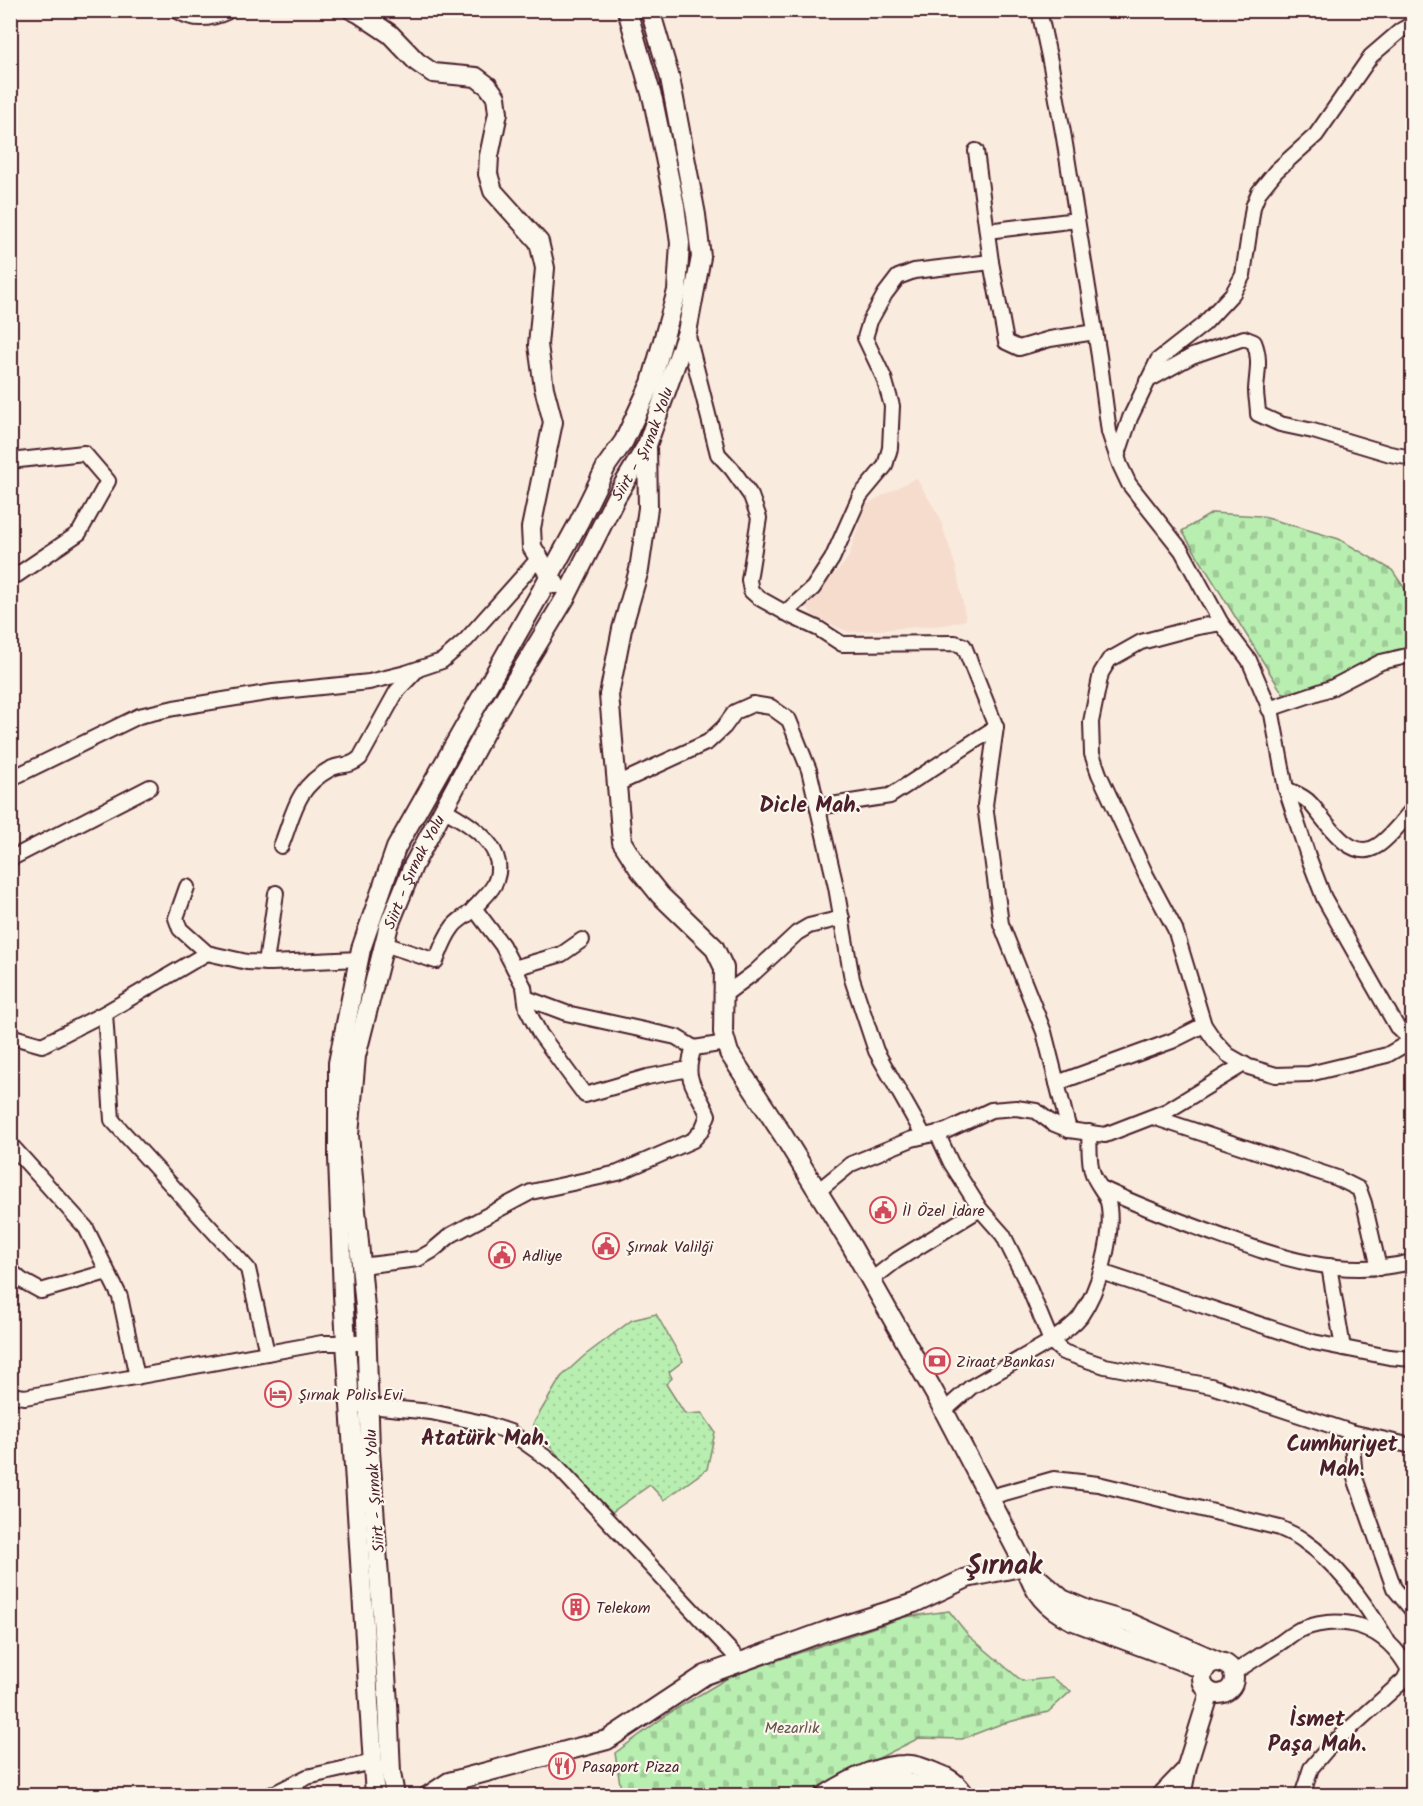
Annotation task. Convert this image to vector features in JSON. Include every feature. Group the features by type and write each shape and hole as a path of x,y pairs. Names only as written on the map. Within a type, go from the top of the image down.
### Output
{"street":[{"path":"180,10 188,15 203,16 216,15 226,10"},
{"path":"352,10 390,34 417,62 433,73 476,77 488,86 496,97 498,113 489,156 488,174 493,191 539,242 545,268 544,300 538,345 552,422 531,528 532,547 550,577 566,597"},
{"name":"Siirt - Şırnak Yolu","path":"395,1796 391,1773 388,1703 360,1405 348,1342 343,1295 338,1158 338,1063 359,959 396,848 550,577 606,465 624,441 651,383 677,291 680,243 675,206 653,100 627,10"},
{"name":"Siirt - Şırnak Yolu","path":"375,1796 360,1405 368,1343 350,1135 356,1056 389,925 413,866 489,724 566,597 616,497 647,445 687,332 701,257 696,214 670,78 650,10"},
{"path":"1039,10 1051,66 1077,220 1109,432 1117,457 1129,484 1182,551 1221,623 1249,660 1269,709 1286,789 1324,898 1397,1027 1412,1041 1387,1055 1309,1074 1276,1075 1244,1064 1228,1054 1215,1041 1204,1025 1175,929 1146,875 1092,754 1091,722 1101,673 1109,660 1141,642 1221,623"},
{"path":"1117,457 1130,418 1158,360 1204,324 1233,293 1243,275 1253,207 1259,192 1276,171 1316,135 1371,56 1400,31 1413,24"},
{"path":"976,151 991,261 1006,342 1019,348 1050,339 1095,332"},
{"path":"987,231 1077,220"},
{"path":"785,613 813,588 832,559 860,496 885,466 890,448 892,406 884,378 866,338 870,321 885,294 898,277 914,271 991,261"},
{"path":"687,332 718,454 751,496 759,518 749,580 751,591 785,613 819,629 842,644 955,642 964,646 996,727 985,805 1001,924 1044,1032 1069,1130"},
{"path":"1146,382 1192,356 1244,338 1254,342 1258,351 1260,363 1256,392 1258,414 1280,424 1313,431 1390,454 1413,458"},
{"path":"624,441 647,445 648,508 639,570 622,629 609,695 622,842 639,869 660,895 714,947 724,968 723,1032 729,1053 852,1247 944,1410 1025,1566 1030,1583 1040,1598 1054,1611 1205,1670"},
{"path":"10,461 84,453 108,481 79,533 17,575 10,577"},
{"path":"10,779 139,716 273,692 369,682 442,662 466,640 538,558"},
{"path":"1269,709 1331,688 1381,662 1407,656 1413,658"},
{"path":"281,846 297,800 316,778 327,770 353,764 360,758 397,691 417,670"},
{"path":"617,784 708,742 724,727 735,712 753,704 771,707 789,720 809,770 842,918 852,979 876,1051 980,1209 1003,1235 1052,1341 1063,1352 1096,1363 1212,1386 1351,1432 1413,1446"},
{"path":"818,807 890,796 996,727"},
{"path":"10,859 150,787"},
{"path":"1286,789 1309,801 1347,845 1356,850 1365,851 1376,847 1413,810"},
{"path":"384,944 436,961 452,927 474,908 494,885 498,870 496,853 487,841 466,822 443,809"},
{"path":"187,887 176,918 180,929 207,953 247,962 266,963 359,959"},
{"path":"266,963 276,893"},
{"path":"474,908 502,945 524,987 527,1009 540,1034 585,1095 647,1077 689,1069"},
{"path":"724,995 755,972 797,933 808,926 842,918"},
{"path":"514,968 562,954 582,940"},
{"path":"10,1036 42,1045 105,1013 207,953"},
{"path":"526,998 566,1013 676,1037 694,1048 726,1043"},
{"path":"105,1013 112,1120 248,1269 267,1353"},
{"path":"1057,1083 1172,1041 1204,1025"},
{"path":"361,1266 418,1259 451,1235 531,1192 618,1173 693,1140 702,1130 708,1115 701,1097 688,1079 689,1061 694,1048"},
{"path":"818,1191 851,1164 912,1138 946,1131 991,1110 1016,1108 1036,1111 1052,1123 1069,1130 1105,1135 1167,1111 1244,1064"},
{"path":"1153,1117 1337,1178 1359,1189 1379,1268"},
{"path":"944,1410 971,1387 1052,1341 1078,1319 1090,1300 1101,1272 1108,1241 1109,1208 1107,1198 1092,1172 1089,1132"},
{"path":"10,1144 86,1228 120,1297 137,1377"},
{"path":"1099,1187 1142,1207 1279,1257 1347,1269 1379,1268 1413,1262"},
{"path":"870,1281 897,1260 980,1209"},
{"path":"1329,1266 1343,1348"},
{"path":"10,1270 41,1292 107,1272"},
{"path":"1101,1272 1313,1342 1389,1357 1413,1359"},
{"path":"10,1395 25,1397 322,1343 368,1343"},
{"path":"360,1405 430,1412 483,1423 510,1432 555,1464 741,1662"},
{"path":"1351,1432 1354,1478 1394,1588 1413,1610"},
{"path":"990,1497 1054,1479 1098,1484 1280,1528 1304,1540 1335,1568 1372,1615 1387,1640"},
{"path":"428,1796 449,1782 607,1740 705,1675 829,1630 914,1603 967,1578 1025,1566"},
{"path":"1025,1566 1062,1599 1090,1611 1128,1622 1228,1668 1233,1683 1228,1690 1219,1694 1206,1689 1203,1680 1205,1670 1213,1664 1228,1668 1298,1631 1325,1623 1343,1622 1365,1628 1406,1649 1411,1673 1328,1748 1311,1768 1302,1796"},
{"path":"1180,1796 1210,1692"},
{"path":"269,1796 307,1777 373,1762"},
{"path":"824,1796 866,1774 904,1765 919,1767 942,1775 960,1787 965,1796"},
{"path":"1158,1796 1187,1766"},
{"path":"854,1796 894,1781 912,1783 940,1791 946,1796"}],"shaded area":[{"path":"916,478 939,516 956,568 966,620 944,625 849,632 813,616 806,605 849,556 865,505"}],"green space":[{"path":"1212,513 1260,516 1339,539 1392,570 1412,599 1412,647 1395,650 1320,684 1283,694 1182,531"},
{"path":"656,1314 683,1361 669,1372 672,1378 666,1384 685,1414 702,1413 715,1432 707,1469 664,1500 650,1485 612,1512 587,1489 533,1424 561,1377 584,1356 632,1320"},
{"name":"Mezarlık","path":"949,1611 969,1636 1022,1681 1052,1678 1071,1691 1048,1712 1001,1724 962,1739 919,1738 808,1795 619,1795 621,1790 615,1753 671,1712 731,1676 905,1617"}],"place":[{"name":"İl Özel İdare","path":"883,1210"},
{"name":"Şırnak Valilği","path":"606,1246"},
{"name":"Adliye","path":"502,1255"},
{"name":"Ziraat Bankası","path":"937,1361"},
{"name":"Şırnak Polis Evi","path":"278,1394"},
{"name":"Telekom","path":"576,1607"},
{"name":"Pasaport Pizza","path":"562,1766"}],"district":[{"name":"Dicle Mah.","path":"810,804"},
{"name":"Atatürk Mah.","path":"485,1437"},
{"name":"Cumhuriyet Mah.","path":"1342,1456"},
{"name":"Şırnak","path":"1004,1564"},
{"name":"İsmet Paşa Mah.","path":"1317,1730"}]}
